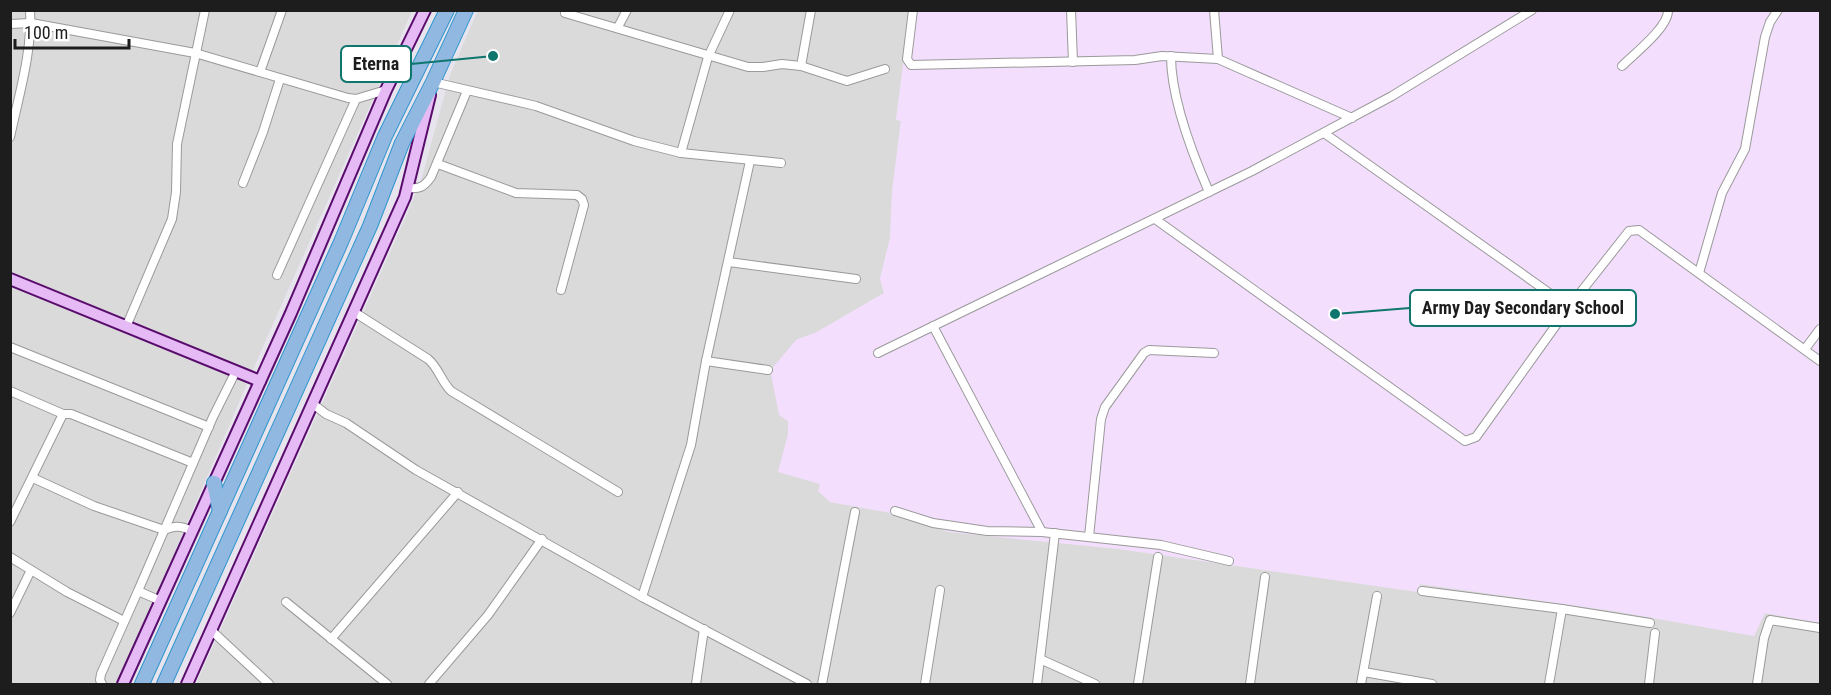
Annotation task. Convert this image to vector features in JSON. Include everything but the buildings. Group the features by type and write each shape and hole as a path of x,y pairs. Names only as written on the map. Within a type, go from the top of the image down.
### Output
{"highway":[{"path":"142,684 341,242 385,136 447,10"},
{"path":"164,684 370,226 402,143 466,10"},
{"path":"214,483 220,511"}],"main road":[{"path":"123,684 260,381 386,90 424,10"},
{"path":"187,684 408,188 433,82"},
{"path":"10,279 260,381"}],"street":[{"path":"10,137 31,23 30,10"},
{"path":"126,327 172,219 176,192 177,144 205,10"},
{"path":"260,72 282,10"},
{"path":"618,27 627,10"},
{"path":"681,153 708,57 730,10"},
{"path":"801,66 811,10"},
{"path":"913,10 907,60 911,65 1135,60 1171,56 1218,58 1352,118"},
{"path":"1071,10 1073,62"},
{"path":"1214,10 1218,58"},
{"path":"1622,66 1662,26 1667,19 1668,10"},
{"path":"1699,273 1722,193 1745,149 1765,37 1770,22 1778,10"},
{"path":"878,353 1155,219 1324,133 1392,96 1530,11"},
{"path":"565,13 748,67 763,68 782,64 801,66 847,81 885,69"},
{"path":"10,24 31,23 195,53 280,80 356,99 386,90"},
{"path":"1171,56 1171,77 1194,158 1209,192"},
{"path":"243,183 280,80"},
{"path":"433,82 536,106 634,141 681,153 781,163"},
{"path":"408,188 419,189 426,185 438,164 467,91"},
{"path":"277,275 356,99"},
{"path":"1324,133 1569,307"},
{"path":"642,597 691,445 706,361 750,161"},
{"path":"438,164 516,193 568,193 582,199 584,205 561,290"},
{"path":"1155,219 1465,441 1476,437 1569,307 1629,231 1639,230 1821,360"},
{"path":"729,262 856,279"},
{"path":"354,312 435,364 442,382 451,391 618,492"},
{"path":"933,326 1042,532"},
{"path":"1805,349 1821,329"},
{"path":"10,347 209,427"},
{"path":"1089,537 1101,419 1105,407 1144,353 1149,350 1214,353"},
{"path":"706,361 768,370"},
{"path":"102,684 101,674 209,427 236,371"},
{"path":"10,391 63,414 71,414 193,463"},
{"path":"313,404 326,414 346,423 416,470 642,597 807,684"},
{"path":"10,522 63,414"},
{"path":"33,478 94,506 164,530 175,525 192,531"},
{"path":"331,639 458,492"},
{"path":"895,511 933,523 987,531 1055,533 1161,545 1229,561"},
{"path":"822,684 855,512"},
{"path":"1037,684 1055,533"},
{"path":"429,684 488,615 542,539"},
{"path":"1138,684 1158,556"},
{"path":"10,557 67,592 124,621"},
{"path":"10,613 31,570"},
{"path":"1250,684 1265,577"},
{"path":"925,684 940,590"},
{"path":"138,591 161,601"},
{"path":"1422,591 1650,623"},
{"path":"1361,684 1377,596"},
{"path":"286,602 387,684"},
{"path":"1549,684 1562,609"},
{"path":"1756,684 1764,638 1770,620 1821,628"},
{"path":"696,684 704,629"},
{"path":"212,631 269,684"},
{"path":"1649,684 1654,633"},
{"path":"1040,659 1095,684"},
{"path":"1364,672 1432,684"}],"shaded area":[{"path":"478,10 910,11 896,120 901,120 892,192 890,238 880,279 884,293 817,332 796,340 788,433 830,502 886,512 949,532 1119,549 1418,592 1420,584 1614,611 1754,636 1764,613 1820,623 1820,684 196,684 408,212 422,177 450,75"},
{"path":"10,11 412,11 265,342 118,684 11,684"},
{"path":"910,11 1820,11 1820,623 1765,613 1754,636 1614,611 1420,584 1418,592 1119,549 949,532 886,512 830,502 818,491 820,484 778,472 788,434 788,421 779,415 771,374 774,366 796,340 817,332 884,293 880,279 890,238 892,192 901,121 896,120"}],"place":[{"name":"Eterna","path":"493,56"},
{"name":"Army Day Secondary School","path":"1335,314"}]}
